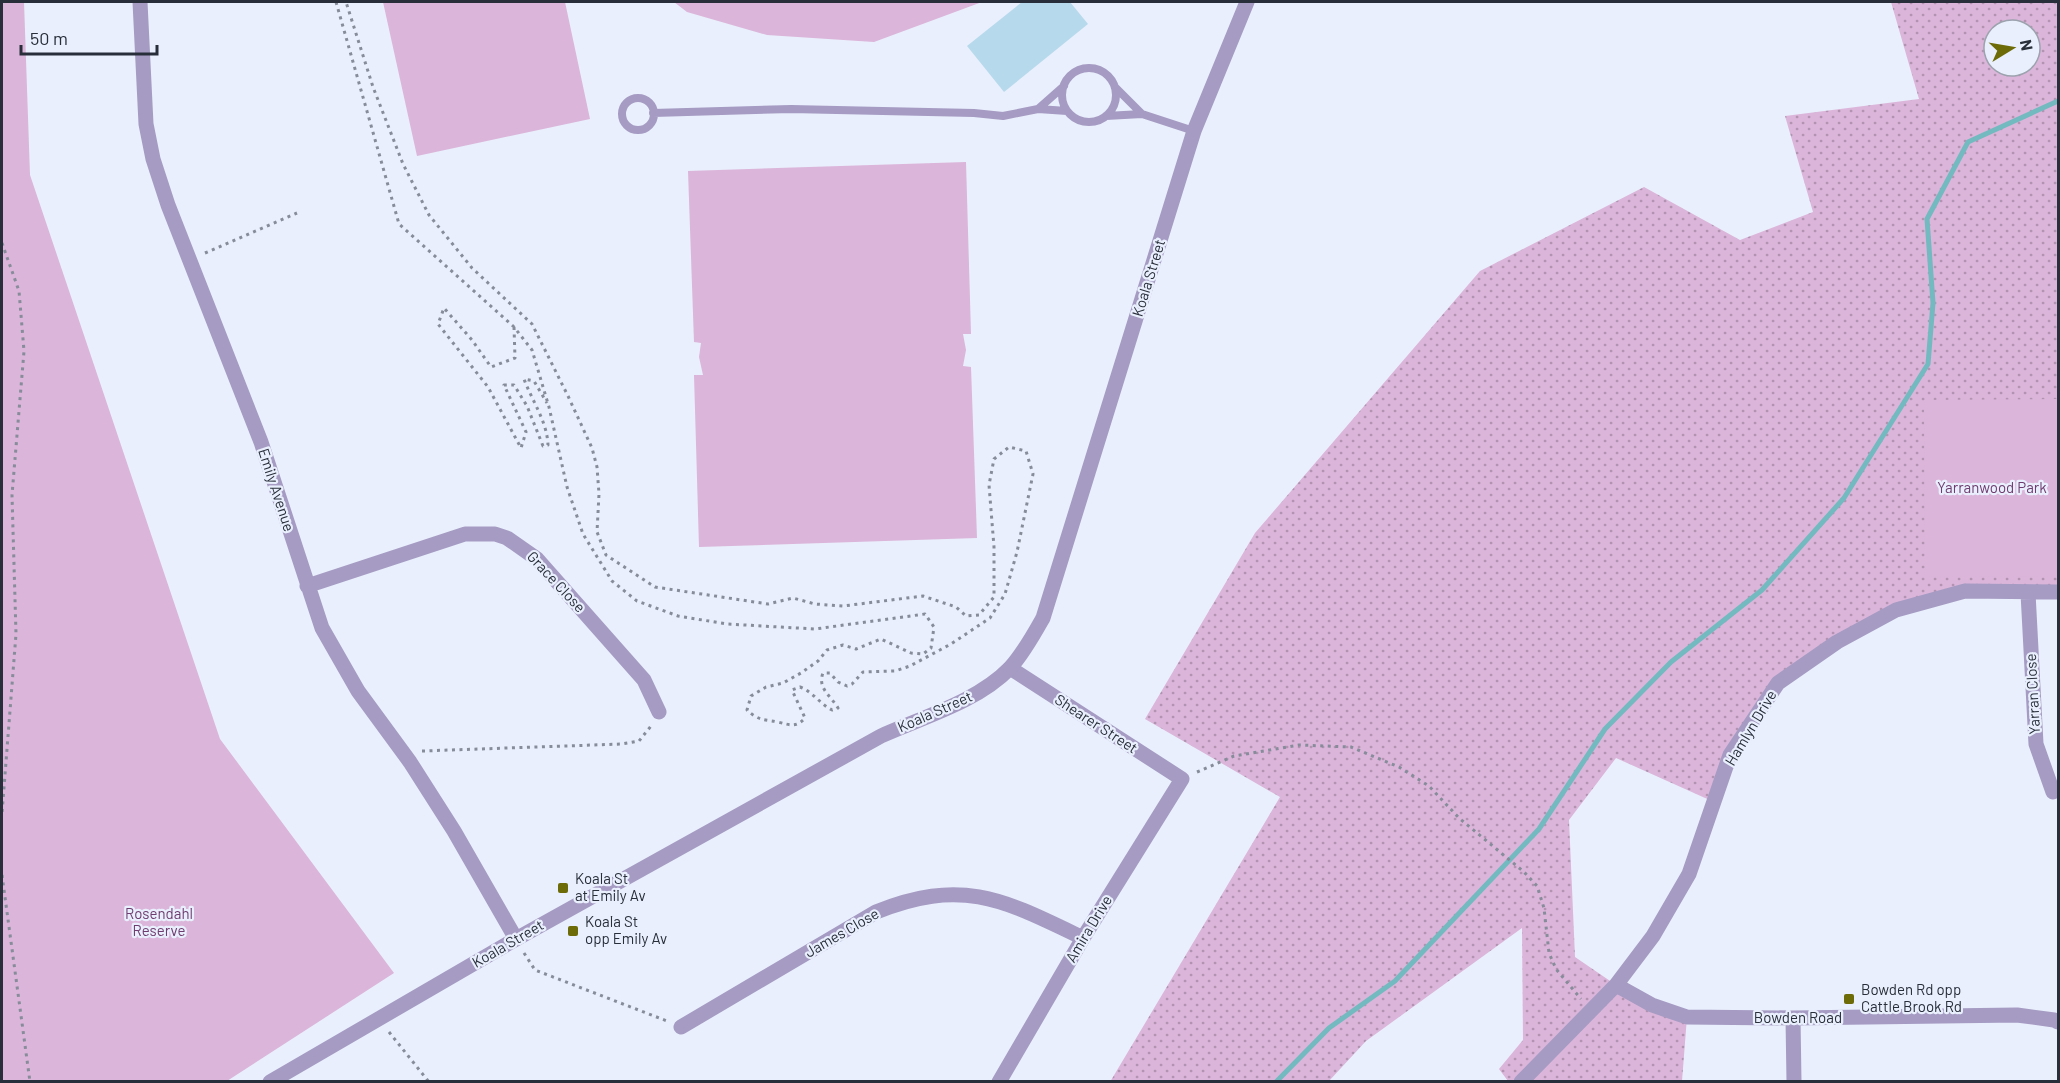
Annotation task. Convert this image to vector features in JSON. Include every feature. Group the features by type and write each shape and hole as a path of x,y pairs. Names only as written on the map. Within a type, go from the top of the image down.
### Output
{"street":[{"name":"Emily Avenue","path":"140,2 146,124 153,159 168,206 261,442 321,628 358,691 402,751 454,831 516,939"},
{"name":"Koala Street","path":"270,1082 516,939 881,736 938,713 978,692 1010,668 1035,633 1046,608 1194,131 1247,2"},
{"name":"Grace Close","path":"308,586 465,534 482,532 507,538 537,559 644,680 659,712"},
{"name":"Hamlyn Drive","path":"1521,1082 1616,986 1653,936 1689,874 1730,755 1778,683 1837,642 1896,610 1965,591 2058,592"},
{"name":"Yarran Close","path":"2028,593 2036,744 2053,792"},
{"name":"Shearer Street","path":"1010,668 1182,779"},
{"name":"Amira Drive","path":"999,1082 1083,938 1182,779"},
{"name":"James Close","path":"681,1027 876,912 897,903 925,896 946,894 995,899 1039,916 1083,938"},
{"name":"Bowden Road","path":"1616,986 1652,1005 1687,1017 2017,1015 2058,1022"},
{"path":"1793,1018 1794,1082"}],"lane":[{"path":"1038,109 1064,86 1074,73 1089,68 1105,73 1142,114"},
{"path":"1064,86 1063,102 1067,111 1081,121 1098,121 1106,116 1115,102 1115,86"},
{"path":"641,98 651,105 653,113 649,125 637,130 626,124 622,112 629,101 641,98"},
{"path":"653,113 791,109 974,113 1003,116 1038,109 1067,111"},
{"path":"1106,116 1142,114 1194,131"}],"path":[{"path":"336,2 399,225 514,327 532,350 549,407 567,487 583,534 612,580 637,601 678,616 727,624 815,629 925,614 934,627 931,648 923,654 911,653 881,639 856,649 843,645 827,650 818,662 801,673 766,687 751,696 747,710 757,719 791,726 800,724 805,718 792,690 800,687 810,691 826,707 832,710 838,708 834,700 824,691 820,680 823,673 830,673 838,682 847,686 863,672 895,671 910,666 951,644 990,618 1005,594 1017,552 1033,474 1026,451 1010,447 994,459 989,485 994,547 994,597 979,615 966,616 956,607 923,596 843,606 815,604 793,598 768,604 655,587 606,555 597,532 599,494 597,466 592,448 568,396 532,324 472,268 429,216 403,164 373,87 346,2"},
{"path":"190,259 297,213"},
{"path":"2,243 19,291 24,351 12,495 16,634 2,813"},
{"path":"514,327 515,358 491,367 472,340 444,308 438,324 488,387 520,448 526,432 504,385 514,385 527,406 543,446 548,445 548,440 542,417 524,378 534,381 549,407"},
{"path":"402,751 622,744 639,741 649,730 659,712"},
{"path":"1182,779 1234,756 1299,745 1351,747 1399,767 1429,786 1459,818 1501,852 1537,886 1544,908 1548,953 1556,969 1591,1011"},
{"path":"2,875 30,1082"},
{"path":"516,939 535,970 681,1027"},
{"path":"381,1016 388,1032 429,1082"}],"green space":[{"name":"Rosendahl Reserve","path":"2,2 24,2 30,175 220,739 394,973 227,1081 2,1081"},
{"path":"383,2 565,2 590,119 417,156"},
{"path":"674,2 982,2 874,42 767,35 687,12"},
{"path":"1891,2 2058,2 2058,592 1965,591 1896,610 1778,683 1730,755 1714,802 1616,758 1569,820 1575,957 1616,985 1687,1017 1682,1081 1508,1081 1499,1069 1523,1040 1522,928 1366,1041 1329,1081 1110,1082 1280,797 1145,719 1255,533 1480,271 1644,187 1740,240 1813,212 1785,116 1919,99"},
{"path":"966,162 971,334 963,334 966,350 963,366 971,367 977,538 699,547 694,375 703,375 699,357 701,343 694,342 688,171"},
{"name":"Yarranwood Park","path":"2058,399 2058,576 1925,577 1924,400"}],"building":[{"path":"1022,2 1070,2 1088,24 1004,92 967,46"}],"waterway":[{"path":"1276,1082 1329,1028 1395,981 1539,829 1605,729 1671,662 1762,590 1844,498 1928,364 1933,303 1927,219 1968,142 2058,101"}],"place":[{"name":"Koala St at Emily Av","path":"563,888"},
{"name":"Koala St opp Emily Av","path":"573,931"},
{"name":"Bowden Rd opp Cattle Brook Rd","path":"1849,999"}]}
